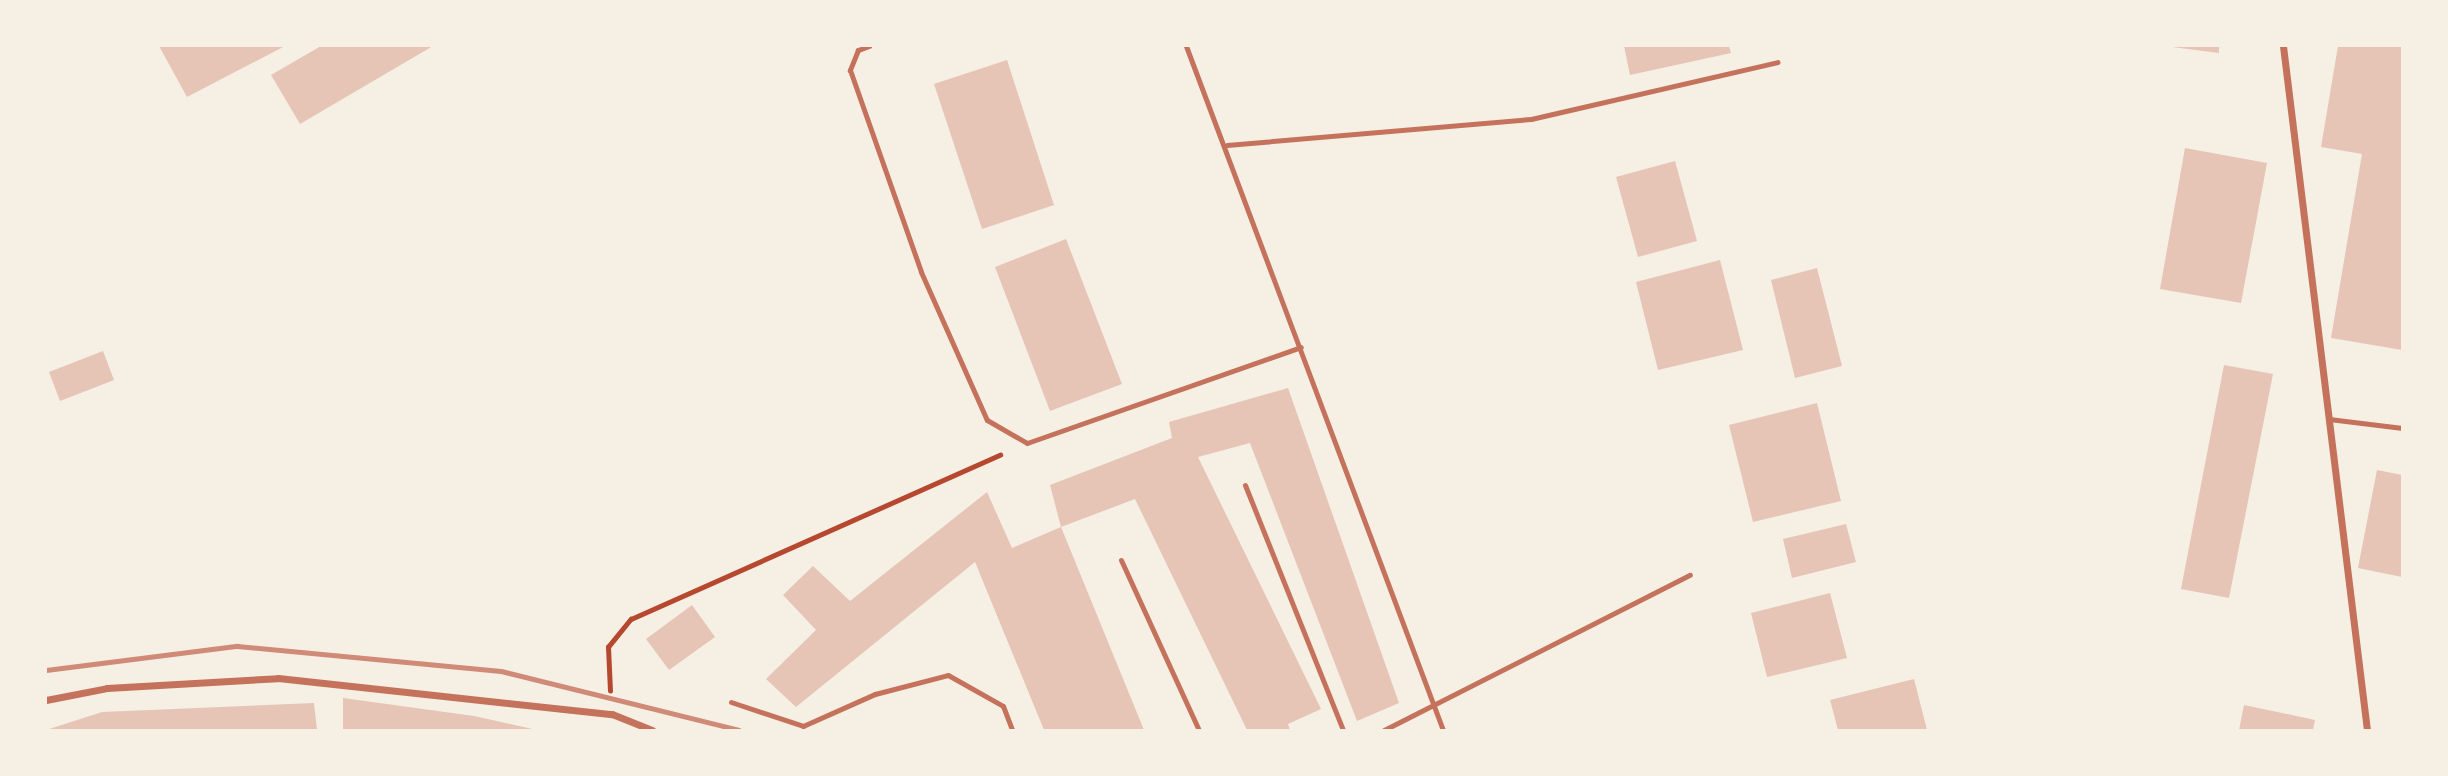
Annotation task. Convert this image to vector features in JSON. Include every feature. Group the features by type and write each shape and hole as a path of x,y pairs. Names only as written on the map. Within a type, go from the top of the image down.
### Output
{"street":[{"path":"2283,46 2367,730"},
{"path":"46,700 107,688 278,678 612,714 652,730"}],"lane":[{"path":"869,46 859,50 850,70 920,272 987,420 1027,443 1301,347"},
{"path":"1185,46 1227,145 1443,730"},
{"path":"1227,145 1531,119 1777,62"},
{"path":"2329,419 2403,428"},
{"path":"1245,485 1343,730"},
{"path":"1121,560 1199,730"},
{"path":"1384,730 1435,708 1690,575"},
{"path":"731,702 803,726 875,694 948,675 1003,706 1012,730"}],"path":[{"path":"612,714 608,647 631,619 1027,443"}],"building":[{"path":"159,46 285,46 187,97"},
{"path":"321,46 433,46 300,124 271,75"},
{"path":"1624,46 1729,46 1731,53 1630,75"},
{"path":"2164,46 2219,46 2219,53"},
{"path":"2338,46 2402,46 2402,350 2331,338 2362,154 2321,147"},
{"path":"1007,60 1054,205 982,229 934,84"},
{"path":"2185,148 2267,163 2241,303 2160,289"},
{"path":"1675,161 1697,241 1638,257 1616,177"},
{"path":"1066,239 1122,384 1050,411 995,267"},
{"path":"1720,260 1743,350 1658,370 1636,282"},
{"path":"1817,268 1842,366 1795,378 1771,280"},
{"path":"103,351 114,380 60,401 49,372"},
{"path":"2224,365 2273,374 2229,598 2181,589"},
{"path":"1288,388 1399,703 1357,721 1250,443 1198,457 1321,709 1288,724 1290,730 1247,730 1135,499 1061,527 1050,485 1172,438 1169,422"},
{"path":"1817,403 1841,501 1753,522 1729,425"},
{"path":"2377,470 2402,475 2402,577 2358,568"},
{"path":"987,492 1012,548 1061,527 1144,730 1044,730 975,562 796,707 766,679 816,630 783,595 813,566 850,601"},
{"path":"1846,524 1856,562 1792,578 1783,539"},
{"path":"1830,593 1847,658 1767,677 1751,613"},
{"path":"692,605 715,637 669,670 646,639"},
{"path":"1914,679 1927,730 1838,730 1830,700"},
{"path":"343,698 474,716 537,730 343,730"},
{"path":"314,703 317,730 46,730 102,712"},
{"path":"2244,705 2315,720 2313,730 2239,730"}],"railway":[{"path":"46,670 237,646 501,671 739,730"}]}
